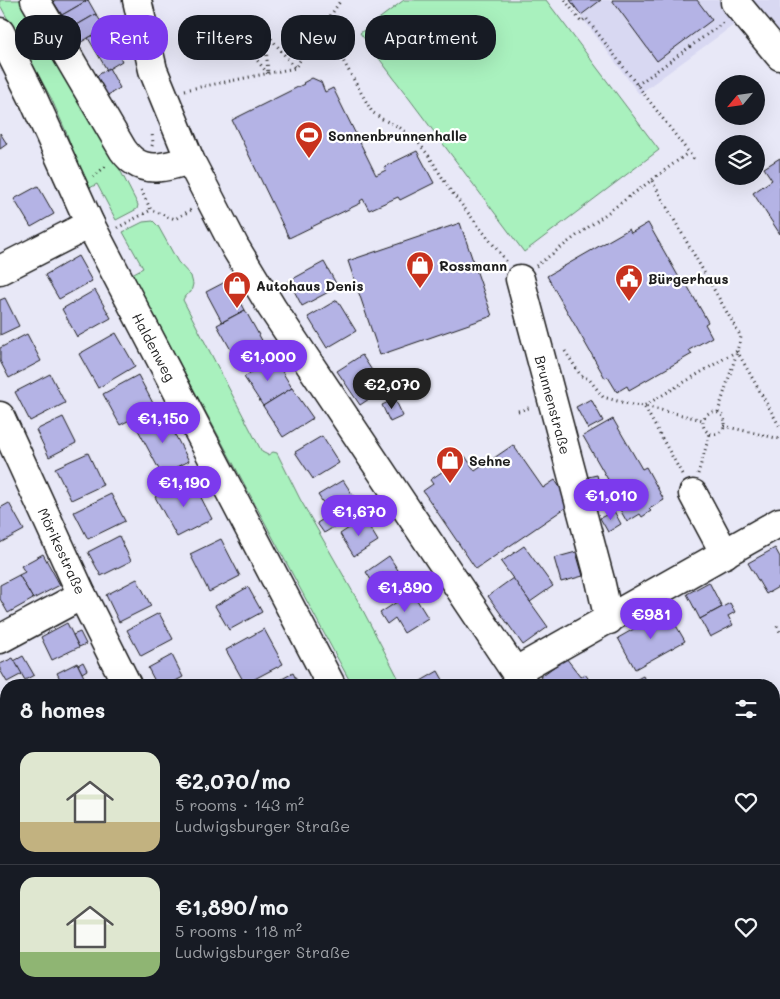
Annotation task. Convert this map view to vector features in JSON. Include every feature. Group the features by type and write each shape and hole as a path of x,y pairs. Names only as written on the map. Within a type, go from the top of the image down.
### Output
{"street":[{"path":"35,0 134,154 154,168 190,160"},
{"path":"137,0 153,70 162,94 209,200 235,247 272,308 520,678 609,620 780,522"},
{"path":"739,5 780,56"},
{"name":"Haldenweg","path":"0,32 32,96 75,191 102,227 327,679"},
{"path":"0,270 102,227"},
{"name":"Brunnenstraße","path":"520,278 609,620"},
{"name":"Mörikestraße","path":"0,416 82,595 125,679"},
{"path":"693,494 725,554"},
{"path":"0,639 82,595"}],"path":[{"path":"331,15 341,0"},
{"path":"564,0 581,22 586,18 696,162"},
{"path":"637,85 739,5"},
{"path":"271,39 295,68"},
{"path":"257,60 268,74"},
{"path":"267,60 268,74"},
{"path":"162,94 295,68 300,60"},
{"path":"343,60 372,112 399,127 416,141 429,156 450,190 520,278 688,153"},
{"path":"75,191 134,154 151,148 154,143 151,129"},
{"path":"134,154 138,183 151,210"},
{"path":"652,181 741,338 718,412"},
{"path":"102,227 151,210 175,219 209,200"},
{"path":"563,349 581,376 589,379 603,396 632,405 644,406 703,420"},
{"path":"644,406 737,351"},
{"path":"737,351 780,427"},
{"path":"644,406 693,494"},
{"path":"710,412 718,412 724,417 724,426 719,433 710,433 703,425 703,420 710,412"},
{"path":"724,426 780,439"},
{"path":"693,494 710,433"},
{"path":"777,626 780,632"}],"shaded area":[{"path":"569,0 780,0 780,44 753,11 639,94"}],"green space":[{"path":"0,0 21,0 30,15 15,15 15,32 0,5"},
{"path":"404,0 546,0 659,150 524,252 380,60 496,60 496,15 384,15"},
{"path":"365,29 365,40 360,33"},
{"path":"30,60 56,60 118,166 138,205 137,209 116,220 97,184 88,189 83,183 67,134 51,98"},
{"path":"153,221 158,226 178,262 191,276 193,284 191,292 183,300 262,452 268,455 273,452 277,453 300,499 358,601 399,679 349,679 132,274 143,268 123,232 143,222"}],"building":[{"path":"56,0 88,0 62,15 53,1"},
{"path":"88,0 96,14 91,15 81,23 81,15 62,15"},
{"path":"570,0 601,0 581,15"},
{"path":"612,0 697,0 712,20 657,61"},
{"path":"91,17 91,36 81,42 81,23"},
{"path":"101,60 121,60 122,61 107,70"},
{"path":"109,68 120,88 106,96 95,77"},
{"name":"Sonnenbrunnenhalle","path":"312,78 321,82 325,92 333,88 376,175 386,170 384,167 417,151 434,183 400,200 398,197 369,210 363,199 360,201 361,203 289,238 232,120 304,84"},
{"path":"0,133 7,144 0,149"},
{"path":"780,158 780,234 753,193 772,180 765,167"},
{"path":"38,186 54,214 31,227 14,199"},
{"name":"Rossmann","path":"460,223 492,316 380,355 348,261"},
{"name":"Bürgerhaus","path":"648,223 681,281 684,280 708,322 705,324 712,337 689,350 692,354 629,390 627,386 617,392 608,377 605,378 547,276 629,229 631,233"},
{"path":"78,256 92,281 59,299 45,275"},
{"path":"324,262 338,287 302,306 289,281"},
{"path":"229,280 245,310 222,322 206,292"},
{"path":"95,290 111,318 77,337 62,309"},
{"path":"5,298 19,326 0,335 0,300"},
{"path":"337,300 356,331 327,348 308,317"},
{"path":"245,310 264,344 236,359 217,325"},
{"path":"116,333 135,366 98,388 79,354"},
{"path":"27,334 41,361 9,378 0,361 0,348"},
{"path":"362,355 384,389 360,405 337,371"},
{"path":"274,358 292,388 263,406 244,377"},
{"path":"50,374 65,403 30,421 15,392"},
{"path":"138,375 155,407 120,425 103,394"},
{"path":"292,388 313,418 283,437 263,406"},
{"path":"395,399 403,416 390,422 382,405"},
{"path":"591,399 603,421 588,429 576,407"},
{"path":"164,414 189,461 162,475 137,428"},
{"path":"63,417 76,443 49,457 36,430"},
{"path":"613,419 642,469 646,467 664,500 649,509 651,511 642,517 640,514 627,522 614,499 618,497 583,436"},
{"path":"322,436 339,463 313,479 295,452"},
{"path":"513,445 543,488 555,480 571,504 476,569 423,491 433,484 430,480 465,456 475,471"},
{"path":"88,453 103,485 71,500 55,468"},
{"path":"597,475 601,492 592,494 588,477"},
{"path":"191,478 212,519 177,537 155,497"},
{"path":"343,480 358,503 333,518 318,495"},
{"path":"111,494 125,521 88,539 74,512"},
{"path":"9,503 24,530 0,543 0,508"},
{"path":"614,511 621,524 608,532 600,518"},
{"path":"327,517 334,527 324,533 317,523"},
{"path":"364,518 378,541 354,556 340,534"},
{"path":"119,536 131,561 101,576 88,552"},
{"path":"221,539 240,576 209,592 190,554"},
{"path":"524,546 553,586 530,602 501,562"},
{"path":"775,548 780,557 780,586 766,594 748,563"},
{"path":"576,552 583,576 561,582 554,558"},
{"path":"43,554 60,585 33,599 19,575 25,572 21,566"},
{"path":"389,556 403,578 380,594 366,572"},
{"path":"19,575 33,599 8,613 0,599 0,585"},
{"path":"513,578 548,627 523,645 488,596"},
{"path":"137,579 151,606 119,622 106,595"},
{"path":"709,582 722,607 700,619 687,594"},
{"path":"248,587 262,612 229,630 215,606"},
{"path":"412,592 428,618 404,633 395,618 387,624 380,613"},
{"path":"730,603 735,612 728,616 733,625 710,637 700,619"},
{"path":"667,610 685,641 635,669 618,638"},
{"path":"159,613 173,639 141,656 127,630"},
{"path":"67,623 79,647 52,660 41,637"},
{"path":"264,629 283,664 254,679 242,679 226,650"},
{"path":"80,632 86,644 79,647 73,635"},
{"path":"172,655 183,677 179,679 154,679 148,668"},
{"path":"23,656 34,675 24,679 14,661"},
{"path":"13,658 22,674 13,679 5,679 0,670 0,664"},
{"path":"566,658 581,677 585,674 589,679 542,679 540,677"},
{"path":"83,662 87,670 82,673 78,665"},
{"path":"77,663 85,679 60,679 57,673"},
{"path":"438,671 443,679 424,679"},
{"path":"293,673 296,679 282,679"}],"place":[{"name":"Sonnenbrunnenhalle","path":"309,159"},
{"name":"Rossmann","path":"420,289"},
{"name":"Bürgerhaus","path":"629,302"},
{"name":"Autohaus Denis","path":"237,309"},
{"name":"Sehne","path":"450,484"}]}
